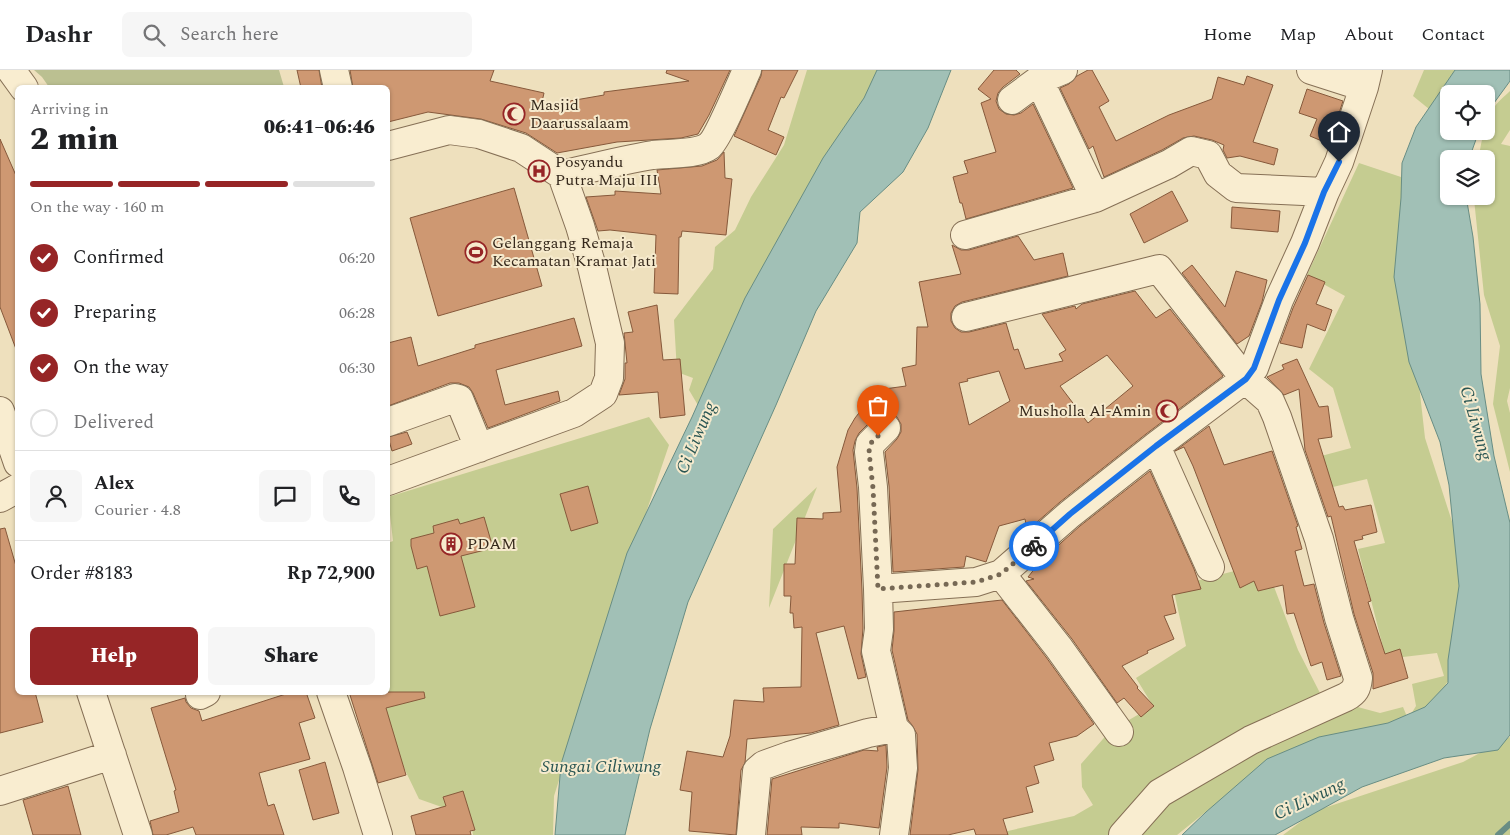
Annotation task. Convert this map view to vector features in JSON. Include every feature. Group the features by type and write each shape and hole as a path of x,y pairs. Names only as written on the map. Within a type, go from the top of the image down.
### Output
{"street":[{"path":"11,70 22,85"},
{"path":"334,70 337,85"},
{"path":"562,175 623,160 699,150 710,145 718,134 747,70"},
{"path":"878,589 976,582 1001,574 1070,514 1156,446 1246,379 1254,368 1279,300 1305,243 1324,192 1339,162 1366,79 1311,70"},
{"path":"1012,100 1051,75 1095,198"},
{"path":"390,145 449,130 480,134 521,148 562,175 592,268 610,343 609,378 603,394 595,401 574,413 390,480"},
{"path":"965,235 1095,198 1169,164 1191,151 1208,155 1218,174 1236,188 1324,192"},
{"path":"966,317 1159,269 1246,379 1270,401 1319,539 1358,678 1357,687 1354,692 1251,740 1160,793 1122,835"},
{"path":"390,421 454,398 459,399 479,448"},
{"path":"0,411 15,454"},
{"path":"886,428 870,444 869,452 873,488 878,589 879,629 876,650 894,728 901,735 903,768 894,835"},
{"path":"1156,446 1210,567"},
{"path":"0,498 15,490"},
{"path":"1001,574 1059,648 1119,732"},
{"path":"92,695 138,835"},
{"path":"332,695 378,835"},
{"path":"750,835 757,771 760,767 789,756 868,733 894,728"},
{"path":"0,791 112,755"}],"green space":[{"path":"34,70 279,70 283,85 48,85"},
{"path":"807,70 885,70 699,407 689,390 693,378 677,372 674,320 713,269 715,247 735,230 751,197 784,145"},
{"path":"1424,70 1459,70 1447,85 1440,85 1440,95 1429,109 1413,96"},
{"path":"1510,91 1510,130 1501,144 1510,146 1510,388 1507,401 1510,413 1510,472 1493,404 1500,346 1484,295 1475,205 1495,205 1495,150 1480,150 1482,140 1495,140 1495,106"},
{"path":"1359,163 1401,177 1413,225 1415,349 1425,438 1480,608 1458,671 1446,684 1436,712 1208,810 1177,835 990,835 1074,816 1093,805 1082,787 1081,764 1110,731 1153,706 1136,678 1186,646 1173,587 1265,563 1298,650 1320,693 1354,706 1380,713 1403,707 1408,719 1416,706 1412,684 1444,676 1437,653 1386,659 1358,549 1385,543 1367,479 1320,490 1310,459 1351,448 1333,388 1309,369 1345,296 1307,275"},
{"path":"649,417 669,445 614,607 554,796 553,835 473,835 470,817 419,799 369,695 390,695 390,542 393,541 390,496"},
{"path":"817,487 769,608 773,529"},
{"path":"1510,737 1510,835 1283,835 1315,811 1463,762"}],"water":[{"name":"Sungai Ciliwung","path":"877,70 951,70 928,128 903,172 860,212 857,243 816,311 688,602 650,729 625,835 555,835 561,764 627,553 692,417 745,298 823,158 864,98"},
{"path":"1455,70 1510,70 1510,81 1495,102 1495,85 1445,85"},
{"name":"Ci Liwung","path":"1440,92 1440,140 1476,140 1472,150 1440,150 1440,205 1468,205 1473,237 1480,304 1481,374 1494,456 1510,523 1510,735 1498,750 1444,758 1362,787 1275,835 1182,835 1267,759 1319,737 1388,723 1425,707 1448,683 1448,660 1459,586 1449,485 1440,442 1409,362 1394,277 1402,163 1416,127"}],"building":[{"path":"297,70 319,70 322,85 300,85"},
{"path":"350,70 494,70 490,81 544,93 541,106 604,95 604,92 689,81 666,73 667,70 730,70 698,134 681,138 617,142 557,153 526,133 481,119 428,112 390,122 390,85 352,85"},
{"path":"762,70 798,70 784,98 781,97 768,130 784,137 776,155 734,136"},
{"path":"994,70 1016,70 1020,74 998,93 996,101 999,109 1006,114 1014,115 1021,113 1033,104 1073,188 966,219 953,177 968,173 964,161 996,152 981,103 991,99 978,89"},
{"path":"1092,70 1109,101 1099,107 1116,141 1169,115 1212,99 1218,77 1244,85 1247,76 1273,85 1253,142 1278,149 1274,165 1240,156 1227,158 1223,150 1224,145 1194,136 1183,138 1104,177 1093,146 1089,149 1060,88 1069,84 1077,76"},
{"path":"1307,89 1343,101 1329,144 1310,136 1317,119 1299,113"},
{"path":"0,139 15,173 15,346 0,307"},
{"path":"724,152 725,178 732,179 726,235 682,231 681,237 679,237 678,294 654,293 656,235 610,230 598,231 586,197 615,195 615,191 661,194 657,170 702,166 717,160"},
{"name":"Gelanggang Remaja Kecamatan Kramat Jati","path":"514,188 542,286 438,316 410,218"},
{"path":"1172,191 1188,221 1144,243 1130,214"},
{"path":"1232,207 1280,211 1278,232 1231,228"},
{"path":"1018,236 1034,260 1063,253 1068,276 962,302 955,306 951,313 951,321 955,328 961,332 969,332 1006,323 1014,350 1018,349 1025,369 1063,361 1059,354 1066,350 1042,314 1075,306 1076,309 1082,304 1135,291 1156,318 1170,309 1223,376 1146,434 1029,529 1027,529 1025,519 999,526 986,562 966,556 964,567 893,572 889,486 885,452 901,432 901,424 897,417 890,413 882,413 875,417 859,433 853,450 857,488 862,590 863,628 861,654 866,677 858,679 844,626 816,633 839,725 811,733 747,739 745,763 741,770 736,835 689,831 692,792 680,790 687,751 723,757 730,736 734,700 764,702 763,688 801,687 802,627 794,628 793,613 790,613 791,596 784,596 784,564 795,564 797,518 823,519 823,513 841,512 837,467 848,430 877,390 906,386 902,368 916,365 917,327 928,327 919,282 961,274 952,245 961,250 969,250","holes":["1107,355 1133,386 1088,423 1060,386","999,371 1010,401 969,425 959,383 968,381 967,379"]},
{"path":"1192,265 1225,307 1236,271 1267,280 1262,302 1249,336 1237,344 1182,273"},
{"path":"1308,275 1325,282 1316,304 1332,310 1325,331 1307,324 1302,348 1280,343 1293,308"},
{"path":"657,305 663,360 680,359 685,415 660,418 658,392 619,395 625,379 625,363 627,363 624,333 633,332 628,312"},
{"path":"574,318 582,346 496,370 505,405 558,391 560,401 488,428 473,393 469,387 459,383 450,383 390,405 390,342 411,337 418,366 475,348 475,345"},
{"path":"1297,359 1319,407 1328,406 1332,437 1318,439 1339,507 1343,506 1345,510 1371,505 1377,532 1362,536 1363,539 1354,541 1371,601 1368,602 1385,654 1400,649 1408,678 1373,689 1373,673 1354,614 1331,516 1328,517 1305,450 1299,389 1284,395 1267,377 1284,369 1282,365"},
{"path":"1209,426 1224,465 1272,451 1298,526 1296,527 1302,549 1295,551 1304,586 1314,584 1341,676 1327,680 1322,662 1311,666 1294,613 1287,614 1283,585 1258,591 1254,581 1240,588 1184,447 1175,451"},
{"path":"407,432 412,444 392,451 390,436"},
{"path":"1150,471 1194,569 1201,589 1172,595 1176,613 1164,616 1174,639 1147,651 1148,653 1122,666 1137,688 1154,706 1141,717 1124,698 1117,703 1072,639 1026,581 1034,579 1028,577 1035,566 1080,526"},
{"path":"588,486 598,523 571,531 560,494"},
{"path":"484,517 493,548 461,556 475,607 440,616 427,566 417,569 411,539 434,533 433,526 458,519 460,524"},
{"path":"5,528 15,563 15,695 36,695 43,722 0,733 0,529"},
{"path":"1002,600 1094,724 1077,736 1049,743 1054,760 1034,766 1039,783 1026,787 1033,812 1003,819 1008,835 976,835 974,829 948,835 910,835 918,770 917,734 908,720 892,650 894,612"},
{"path":"390,692 424,692 425,698 386,708 406,775 378,783 350,695 390,695"},
{"path":"283,695 307,695 315,718 299,723 310,759 259,773 268,806 274,804 284,835 196,835 193,827 166,835 153,835 150,821 179,812 174,791 176,790 151,708 185,698 191,708 199,711 202,721"},
{"path":"886,745 887,767 879,828 839,823 839,828 801,827 802,835 767,835 772,779 864,750 878,751 877,747"},
{"path":"325,762 339,813 313,820 299,770"},
{"path":"68,786 81,835 33,835 23,800"},
{"path":"463,791 475,830 470,831 471,835 416,835 411,816 446,806 443,797"}],"waterway":[{"path":"1498,835 1510,824"}],"way so far":[{"path":"878,436 869,447 878,589 976,582 989,579 1001,574 1034,546"}],"place":[{"name":"Masjid Daarussalaam","path":"514,114"},
{"name":"Posyandu Putra Maju III","path":"539,171"},
{"name":"Gelanggang Remaja Kecamatan Kramat Jati","path":"476,252"},
{"name":"Musholla Al-Amin","path":"1167,411"},
{"name":"PDAM","path":"451,544"}],"route":[{"path":"1034,546 1070,514 1156,446 1246,379 1254,368 1279,300 1305,243 1324,192 1339,162"}]}
